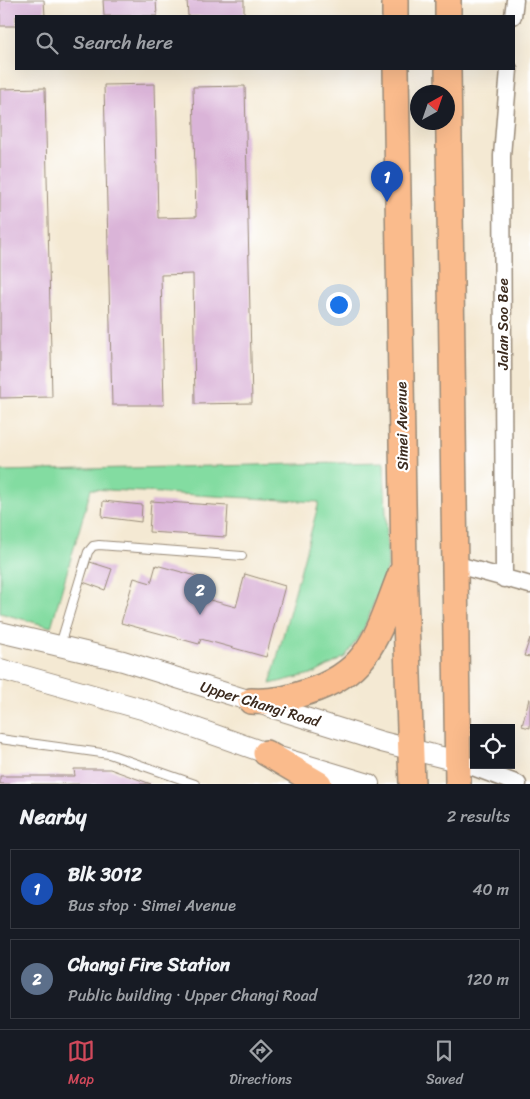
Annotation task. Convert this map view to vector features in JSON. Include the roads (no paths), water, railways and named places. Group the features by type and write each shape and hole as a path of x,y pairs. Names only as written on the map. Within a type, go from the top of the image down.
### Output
{"main road":[{"path":"395,0 395,15"},
{"path":"448,0 448,15"},
{"name":"Simei Avenue","path":"396,70 404,566 412,784"},
{"path":"448,70 458,772"},
{"path":"251,701 276,702 320,688 352,670 375,640 404,566"},
{"path":"266,753 319,784"}],"street":[{"path":"513,15 515,0"},
{"name":"Jalan Soo Bee","path":"504,579 502,156 509,70"},
{"path":"454,564 530,586"},
{"name":"Upper Changi Road","path":"0,632 123,661 412,750 458,772 518,784"},
{"path":"0,669 142,709 266,753 370,784"}],"lane":[{"path":"60,646 88,552 93,546 99,544 242,556"},
{"path":"0,739 109,754 195,784"}],"place":[{"name":"Blk 3012","path":"387,202"},
{"name":"Changi Fire Station","path":"200,615"}]}
